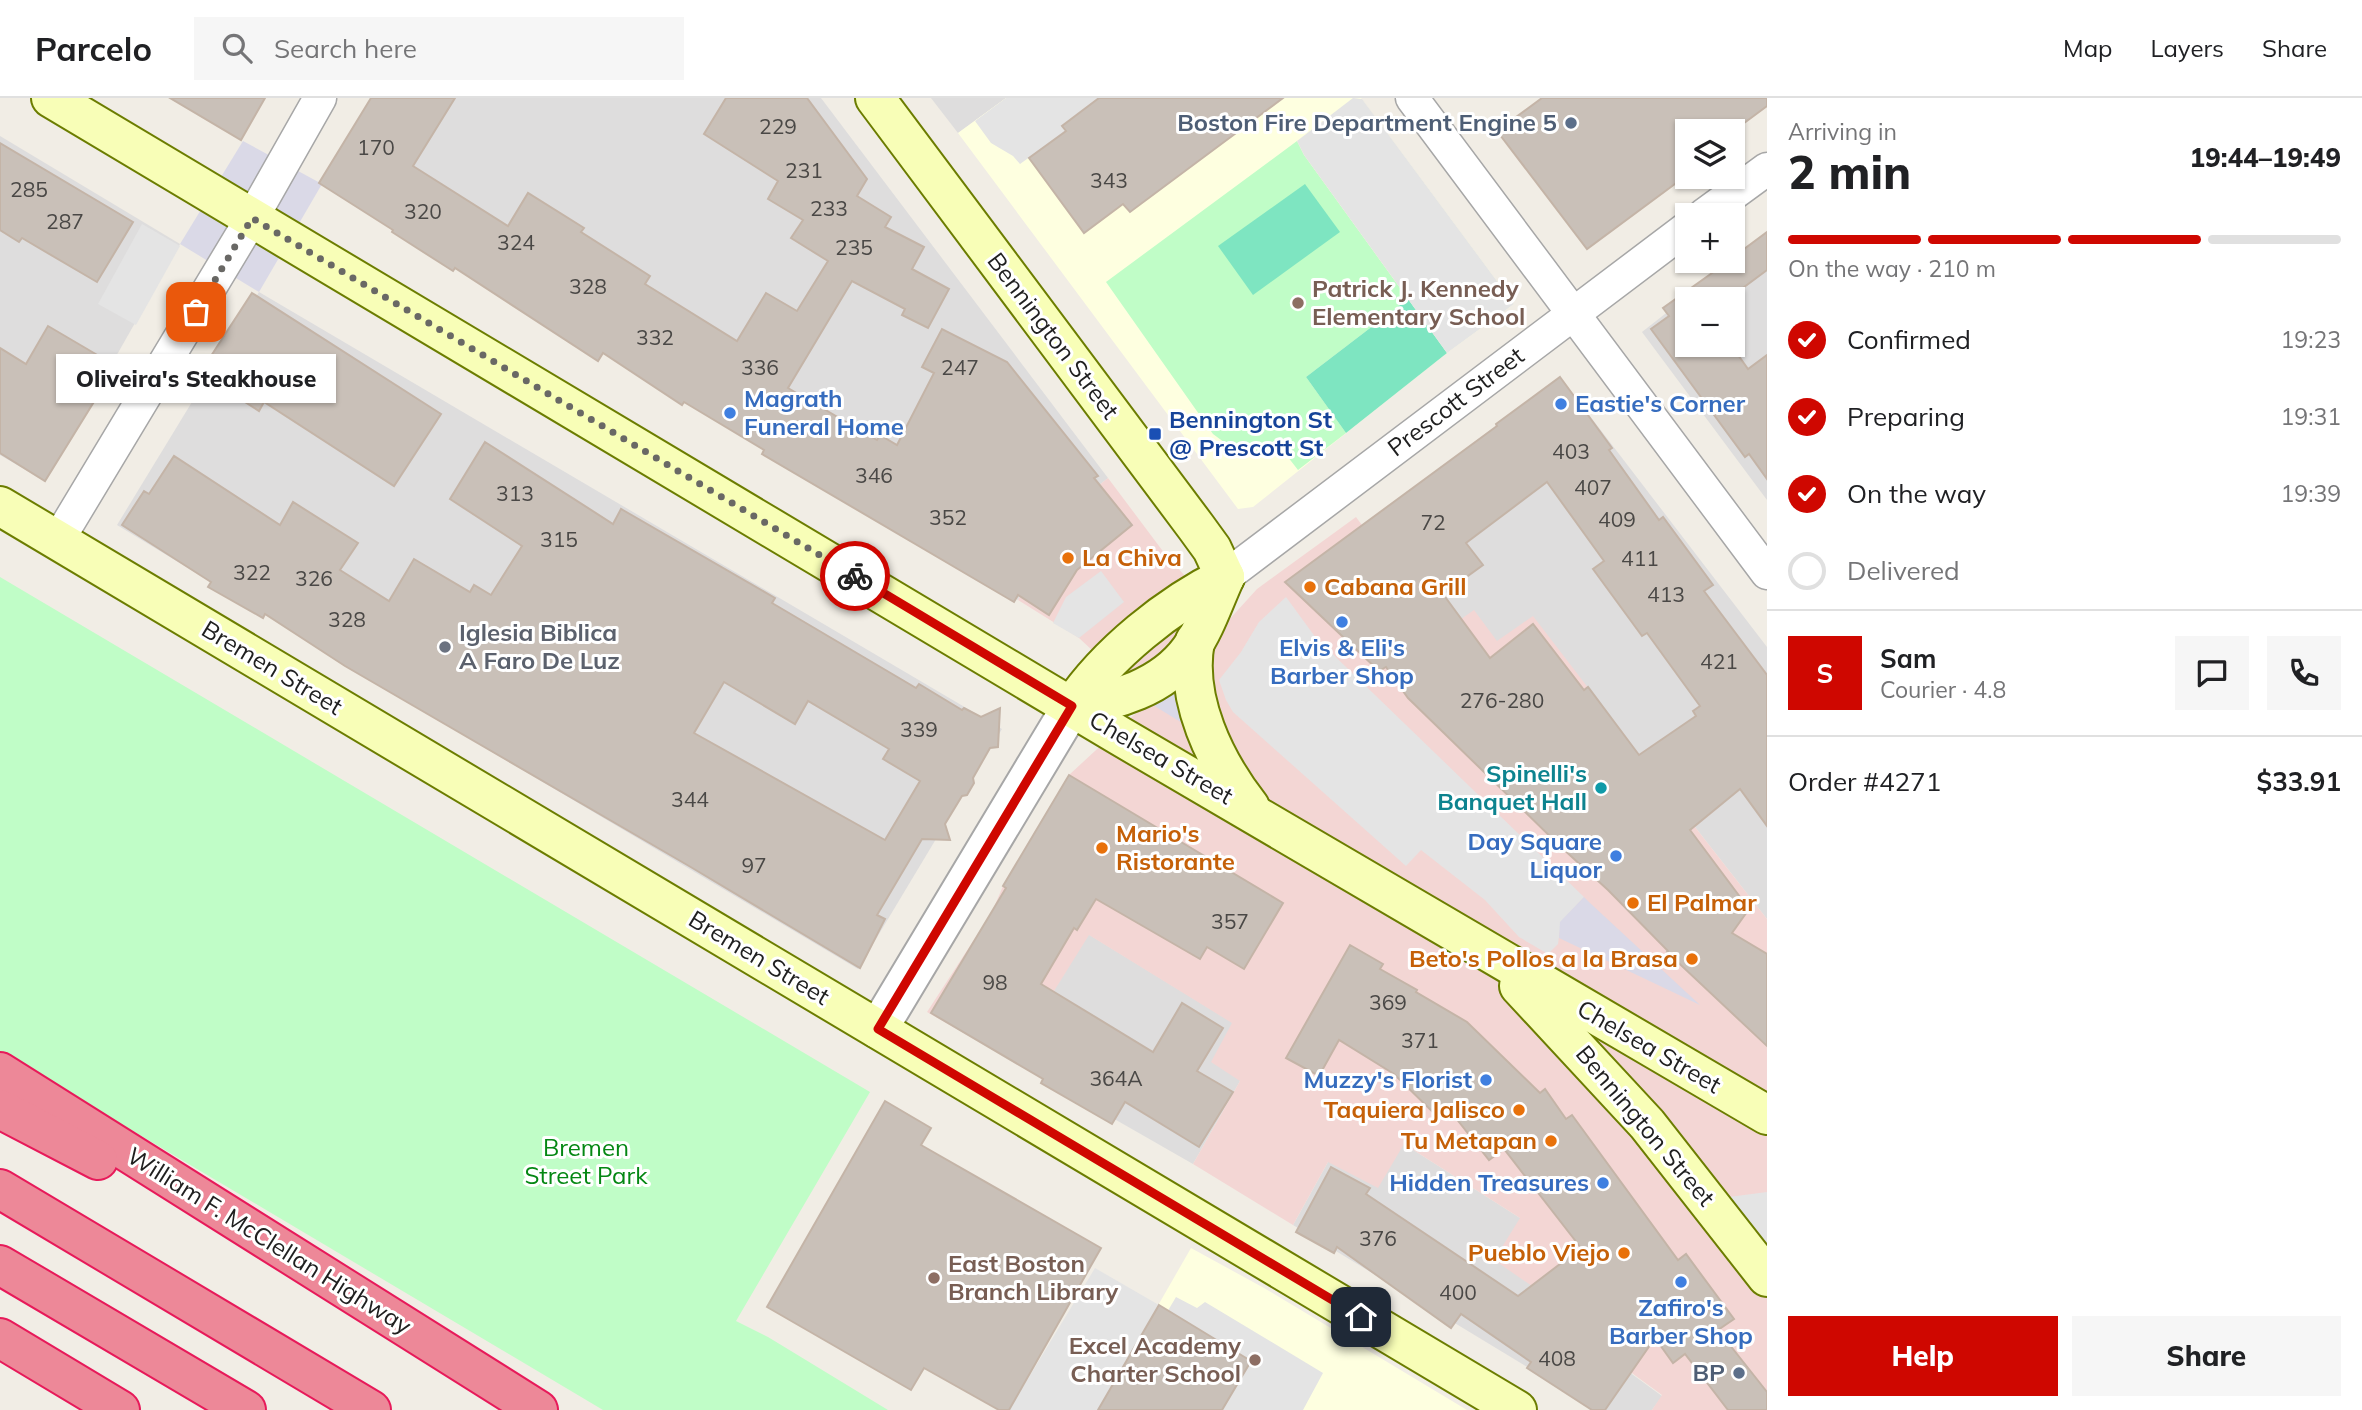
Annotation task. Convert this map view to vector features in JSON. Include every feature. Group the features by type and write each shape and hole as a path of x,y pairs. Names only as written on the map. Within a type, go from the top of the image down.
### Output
{"highway":[{"name":"William F. McClellan Highway","path":"0,1072 538,1410"},
{"path":"0,1109 342,1287"},
{"path":"0,1189 371,1410"},
{"path":"0,1265 246,1410"},
{"path":"0,1338 120,1410"}],"main road":[{"name":"Chelsea Street","path":"51,98 1072,706 1767,1115"},
{"name":"Bennington Street","path":"875,98 1196,527 1212,550 1225,577"},
{"name":"Bremen Street","path":"0,506 1517,1410"},
{"name":"Prescott Street","path":"1072,706 1131,694 1158,678 1180,660 1195,641 1225,577"},
{"name":"Prescott Street","path":"1072,706 1092,677 1119,650 1184,601 1225,577"},
{"path":"1195,641 1193,674 1198,706 1222,763 1254,812"},
{"name":"Bennington Street","path":"1487,950 1647,1124 1767,1277"}],"street":[{"path":"58,540 252,218 320,98"},
{"path":"1412,98 1767,573"},
{"path":"1720,203 1767,169"},
{"name":"Prescott Street","path":"1225,577 1675,237"},
{"name":"Prescott Street","path":"878,1029 1072,706"}],"shaded area":[{"path":"373,98 821,98 1108,478 1059,517 1050,541 1018,600 322,184"},
{"path":"931,98 1006,98 958,133"},
{"name":"Patrick J. Kennedy Elementary School","path":"1006,98 1361,98 1514,304 1447,353 1253,507 1238,509 958,133"},
{"path":"1006,98 1099,98 1063,125 1066,131 1020,164 1013,156 991,143 975,121"},
{"path":"1353,98 1362,99 1514,304 1447,353 1304,155 1297,141"},
{"path":"0,136 180,244 45,481 0,455"},
{"path":"243,141 322,184 259,292 180,244"},
{"path":"142,224 180,246 136,325 98,304"},
{"path":"1767,234 1767,500 1642,332 1675,306 1675,357 1745,357 1745,287 1699,287 1717,273 1745,273 1745,251"},
{"path":"259,292 1002,729 858,969 117,525"},
{"path":"1560,377 1767,647 1767,919 1695,827 1667,736 1639,755 1588,687 1497,642 1441,633 1422,482"},
{"path":"1108,478 1165,554 1227,622 1257,589 1356,517 1441,633 1474,610 1497,641 1533,616 1639,754 1667,736 1718,808 1695,827 1767,919 1767,1410 1652,1410 1662,1395 1555,1317 1561,1306 1494,1260 1520,1218 1404,1144 1378,1188 1328,1162 1293,1225 1193,1164 1240,1081 1211,1062 1232,1023 1089,935 1011,1060 927,1012 992,912 1003,886 1069,775 1148,702 1079,638 1018,600 1050,541 1059,517"},
{"path":"1101,571 1124,602 1079,638 1053,623 1066,597"},
{"path":"1286,597 1316,638 1584,897 1561,922 1558,944 1548,954 1519,937 1485,900 1421,850 1406,866 1233,712 1219,680 1241,652 1259,622"},
{"path":"1178,676 1197,732 1148,702"},
{"path":"1584,897 1700,1005 1559,938 1560,922"},
{"path":"1088,934 1233,1023 1240,1081 1193,1164 1011,1060"},
{"path":"1404,1144 1520,1218 1562,1306 1555,1318 1662,1396 1652,1410 1598,1410 1293,1225 1328,1162"},
{"path":"1767,1192 1767,1246 1729,1197"},
{"name":"Excel Academy Charter School","path":"1191,1248 1264,1288 1467,1410 1098,1410"},
{"path":"1095,1268 1159,1305 1098,1410 1009,1410"},
{"path":"1176,1297 1197,1308 1205,1302 1323,1373 1303,1410 1109,1410"}],"green space":[{"path":"1297,141 1304,155 1408,299 1306,377 1346,433 1298,470 1284,452 1256,457 1240,454 1213,434 1106,282"},
{"path":"1305,184 1340,232 1253,295 1218,246"},
{"path":"1408,299 1447,353 1346,433 1306,377"},
{"name":"Bremen Street Park","path":"0,577 870,1092 736,1321 768,1337 888,1410 603,1410 0,1052"}],"building":[{"path":"170,98 265,98 241,140"},
{"path":"371,98 455,98 413,166 508,226 528,193 584,228 581,232 650,276 645,284 737,341 766,293 797,311 828,261 791,238 803,220 768,199 778,181 704,134 726,98 807,98 867,179 857,196 891,217 885,227 924,247 912,269 949,289 928,328 902,315 905,309 852,281 788,388 877,440 880,435 897,445 934,373 922,367 942,329 1007,362 1098,476 1094,478 1132,525 1077,570 1049,615 1018,595 1014,602 762,454 764,450 684,402 682,405 603,353 598,361 455,268 453,271 319,183"},
{"path":"1099,98 1283,98 1130,212 1123,204 1084,233 1029,158 1066,131 1062,126"},
{"path":"1542,98 1767,98 1767,106 1745,122 1745,119 1675,119 1675,184 1587,249 1497,131"},
{"path":"0,143 133,222 97,282 22,238 19,242 0,230"},
{"path":"1767,232 1767,270 1744,287 1692,287 1712,273 1745,273 1745,248"},
{"path":"252,293 441,414 394,486 264,402 259,411 200,373"},
{"path":"1675,299 1675,357 1740,357 1748,369 1767,355 1767,479 1749,454 1745,457 1651,329 1669,316 1663,308"},
{"path":"48,326 116,366 45,481 0,453 0,348 26,364"},
{"path":"1560,377 1612,448 1609,450 1659,520 1663,517 1713,585 1704,591 1767,675 1767,826 1740,789 1690,830 1749,909 1732,933 1767,954 1767,1046 1667,952 1608,890 1408,698 1386,667 1379,671 1285,582 1497,426 1496,424","holes":["1547,482 1604,561 1593,569 1642,636 1647,633 1700,706 1693,711 1696,716 1639,755 1588,687 1584,690 1533,624 1490,658 1443,594 1483,565 1466,543"]},
{"path":"485,442 613,524 621,509 775,598 772,603 916,688 919,684 962,710 964,708 981,717 1000,708 998,747 990,748 967,795 962,796 945,824 950,840 922,839 877,915 885,919 860,968 345,666 265,614 263,618 208,587 211,582 122,525 144,491 149,494 174,456 280,525 293,502 358,543 340,570 389,601 414,559 470,592 474,585 491,595 522,546 450,499","holes":["724,682 795,724 808,701 889,749 883,759 920,781 885,840 694,733"]},
{"path":"1069,775 1283,903 1244,969 1207,947 1200,959 1096,899 1077,930 1074,928 1041,984 1153,1052 1182,1003 1223,1028 1197,1071 1233,1092 1199,1147 1125,1102 1112,1124 1041,1083 1043,1079 931,1013 1006,888 1003,886"},
{"path":"1350,945 1383,964 1380,969 1467,1022 1540,1093 1545,1089 1566,1119 1572,1115 1678,1260 1686,1254 1734,1319 1718,1330 1767,1392 1767,1410 1728,1410 1685,1354 1673,1363 1655,1338 1605,1410 1592,1410 1527,1368 1531,1362 1461,1314 1451,1328 1337,1247 1334,1253 1296,1232 1331,1167 1370,1188 1366,1194 1518,1296 1581,1248 1504,1149 1489,1160 1448,1108 1439,1118 1394,1074 1339,1040 1319,1076 1286,1058"},
{"name":"East Boston Branch Library","path":"885,1101 931,1128 921,1145 1101,1248 1009,1410 999,1410 924,1368 911,1390 767,1307"},
{"path":"1159,1305 1251,1361 1222,1410 1098,1410"}],"way so far":[{"path":"196,312 252,218 855,576"}],"place":[{"name":"Boston Fire Department Engine 5","path":"1571,123"},
{"name":"Patrick J. Kennedy Elementary School","path":"1298,303"},
{"name":"Oliveira's Steakhouse","path":"196,312"},
{"name":"Eastie's Corner","path":"1561,404"},
{"name":"Magrath Funeral Home","path":"730,413"},
{"name":"Bennington St @ Prescott St","path":"1155,434"},
{"name":"La Chiva","path":"1068,558"},
{"name":"Cabana Grill","path":"1310,587"},
{"name":"Elvis & Eli's Barber Shop","path":"1342,622"},
{"name":"Iglesia Biblica A Faro De Luz","path":"445,647"},
{"name":"Spinelli's Banquet Hall","path":"1601,788"},
{"name":"Mario's Ristorante","path":"1102,848"},
{"name":"Day Square Liquor","path":"1616,856"},
{"name":"El Palmar","path":"1633,903"},
{"name":"Beto's Pollos a la Brasa","path":"1692,959"},
{"name":"Muzzy's Florist","path":"1486,1080"},
{"name":"Taquiera Jalisco","path":"1519,1110"},
{"name":"Tu Metapan","path":"1551,1141"},
{"name":"Hidden Treasures","path":"1603,1183"},
{"name":"Pueblo Viejo","path":"1624,1253"},
{"name":"East Boston Branch Library","path":"934,1278"},
{"name":"Zafiro's Barber Shop","path":"1681,1282"},
{"name":"Excel Academy Charter School","path":"1255,1360"},
{"name":"BP","path":"1739,1373"}],"route":[{"path":"855,576 1072,706 878,1029 1361,1317"}]}
